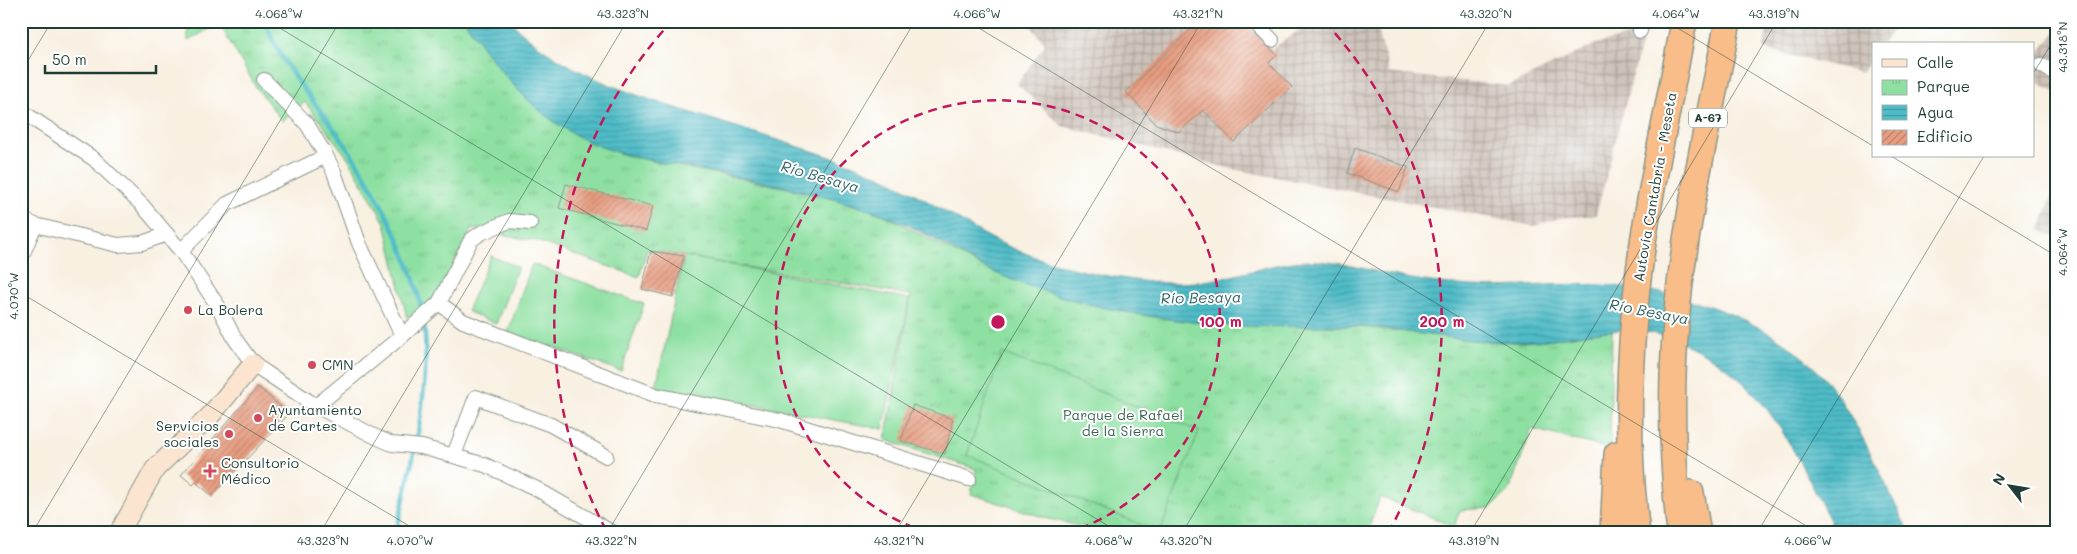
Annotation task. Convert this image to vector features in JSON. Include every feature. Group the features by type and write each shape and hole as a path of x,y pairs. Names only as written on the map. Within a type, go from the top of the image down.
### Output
{"highway":[{"path":"1637,533 1624,451 1622,324 1673,21"},
{"name":"Autovía Cantabria - Meseta","path":"1642,210 1684,21"},
{"name":"A-67","path":"1680,533 1680,449 1673,362 1676,324 1728,21"},
{"path":"1680,449 1698,533"},
{"path":"1613,533 1624,451"}],"street":[{"path":"1253,21 1272,40"},
{"path":"2041,65 2056,74"},
{"path":"264,80 307,124 326,156 334,172 359,243 402,336"},
{"path":"21,110 94,159 142,205 182,251 218,306 234,339 254,364 316,406 392,444 422,447 485,465 528,484 613,533"},
{"path":"182,251 227,204 326,156"},
{"path":"21,219 35,225 118,246 142,243 167,234"},
{"path":"316,406 437,306 471,240 487,230 509,221 530,223"},
{"path":"21,258 35,225"},
{"path":"437,306 463,321 655,395 780,420 969,479"},
{"path":"119,533 155,469 210,416 254,364"},
{"path":"454,455 476,397 551,425 606,456"}],"shaded area":[{"path":"1027,21 1245,21 1272,49 1312,21 1376,21 1389,73 1509,86 1596,44 1632,35 1643,37 1596,215 1560,218 1534,226 1232,169 1062,126 1017,84 1045,44"},
{"path":"1768,21 1899,21 1884,42 1872,42 1872,58 1862,73 1764,49"},
{"path":"2056,32 2056,92 2034,81 2034,58"},
{"path":"2056,185 2056,237 2039,230"}],"green space":[{"name":"Parque de Rafael de la Sierra","path":"187,21 465,21 500,68 554,122 587,141 624,155 838,200 887,216 958,255 1028,286 1111,309 1168,319 1225,325 1357,327 1498,342 1541,340 1612,329 1610,449 1532,429 1509,491 1490,508 1460,510 1454,526 1380,497 1367,533 1112,533 1049,519 971,494 976,469 885,440 911,295 647,250 639,277 536,241 472,229 440,289 431,301 407,318 385,223 348,158 305,102 282,121 256,87 219,23 188,41"},
{"path":"491,256 518,267 496,324 467,311"},
{"path":"684,256 910,299 883,429 656,387"},
{"path":"532,264 644,304 621,371 508,332"},
{"path":"1002,353 1199,431 1160,532 967,455"}],"water":[{"name":"Río Besaya","path":"465,21 510,21 550,54 595,78 643,97 858,167 896,184 1005,245 1049,262 1080,270 1139,281 1186,283 1221,278 1285,263 1317,261 1349,265 1412,279 1461,285 1489,287 1578,284 1613,286 1677,296 1709,306 1740,318 1769,333 1796,352 1820,374 1840,399 1859,431 1909,533 1837,533 1793,449 1777,423 1759,400 1738,378 1713,359 1683,343 1660,335 1618,330 1537,341 1495,342 1367,327 1211,324 1149,316 1088,304 1027,286 988,270 914,228 870,210 779,186 637,158 588,141 556,123 526,98 487,53"}],"building":[{"path":"1200,21 1244,21 1247,27 1277,55 1269,63 1292,87 1234,142 1203,110 1179,132 1156,124 1126,92"},
{"path":"1355,148 1408,167 1399,192 1347,173"},
{"path":"566,184 653,206 646,231 559,208"},
{"path":"651,251 684,256 673,297 642,289"},
{"path":"258,387 289,414 212,496 196,482 193,485 181,475"},
{"path":"913,405 953,419 945,454 901,441"}],"waterway":[{"path":"265,21 272,39 291,71 347,147 373,189 408,262 416,287 425,335 426,360 422,410 396,533"}],"place":[{"name":"La Bolera","path":"188,310"},
{"name":"CMN","path":"312,365"},
{"name":"Ayuntamiento de Cartes","path":"258,418"},
{"name":"Servicios sociales","path":"229,434"},
{"name":"Consultorio Médico","path":"210,471"}]}
